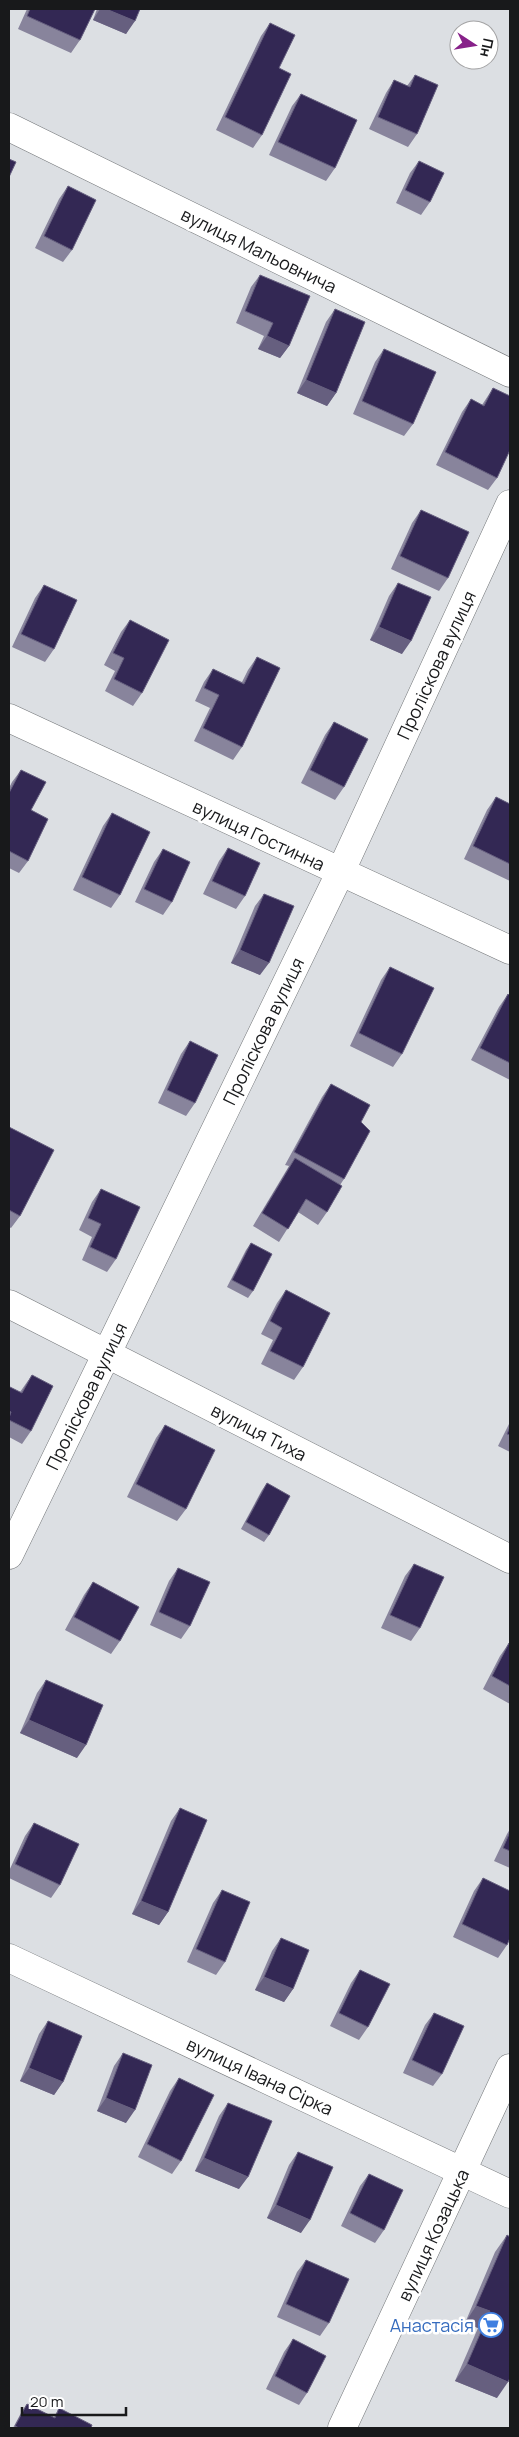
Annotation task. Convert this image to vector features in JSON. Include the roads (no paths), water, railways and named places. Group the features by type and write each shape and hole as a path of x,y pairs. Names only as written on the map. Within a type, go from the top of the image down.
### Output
{"street":[{"name":"вулиця Мальовнича","path":"9,127 510,373"},
{"name":"Проліскова вулиця","path":"9,1555 340,873 510,504"},
{"name":"вулиця Гостинна","path":"9,718 340,873 510,950"},
{"name":"вулиця Тиха","path":"9,1304 510,1560"},
{"name":"вулиця Івана Сірка","path":"9,1958 510,2194"},
{"name":"вулиця Козацька","path":"342,2428 510,2068"}],"place":[{"name":"Анастасія","path":"491,2325"}]}
